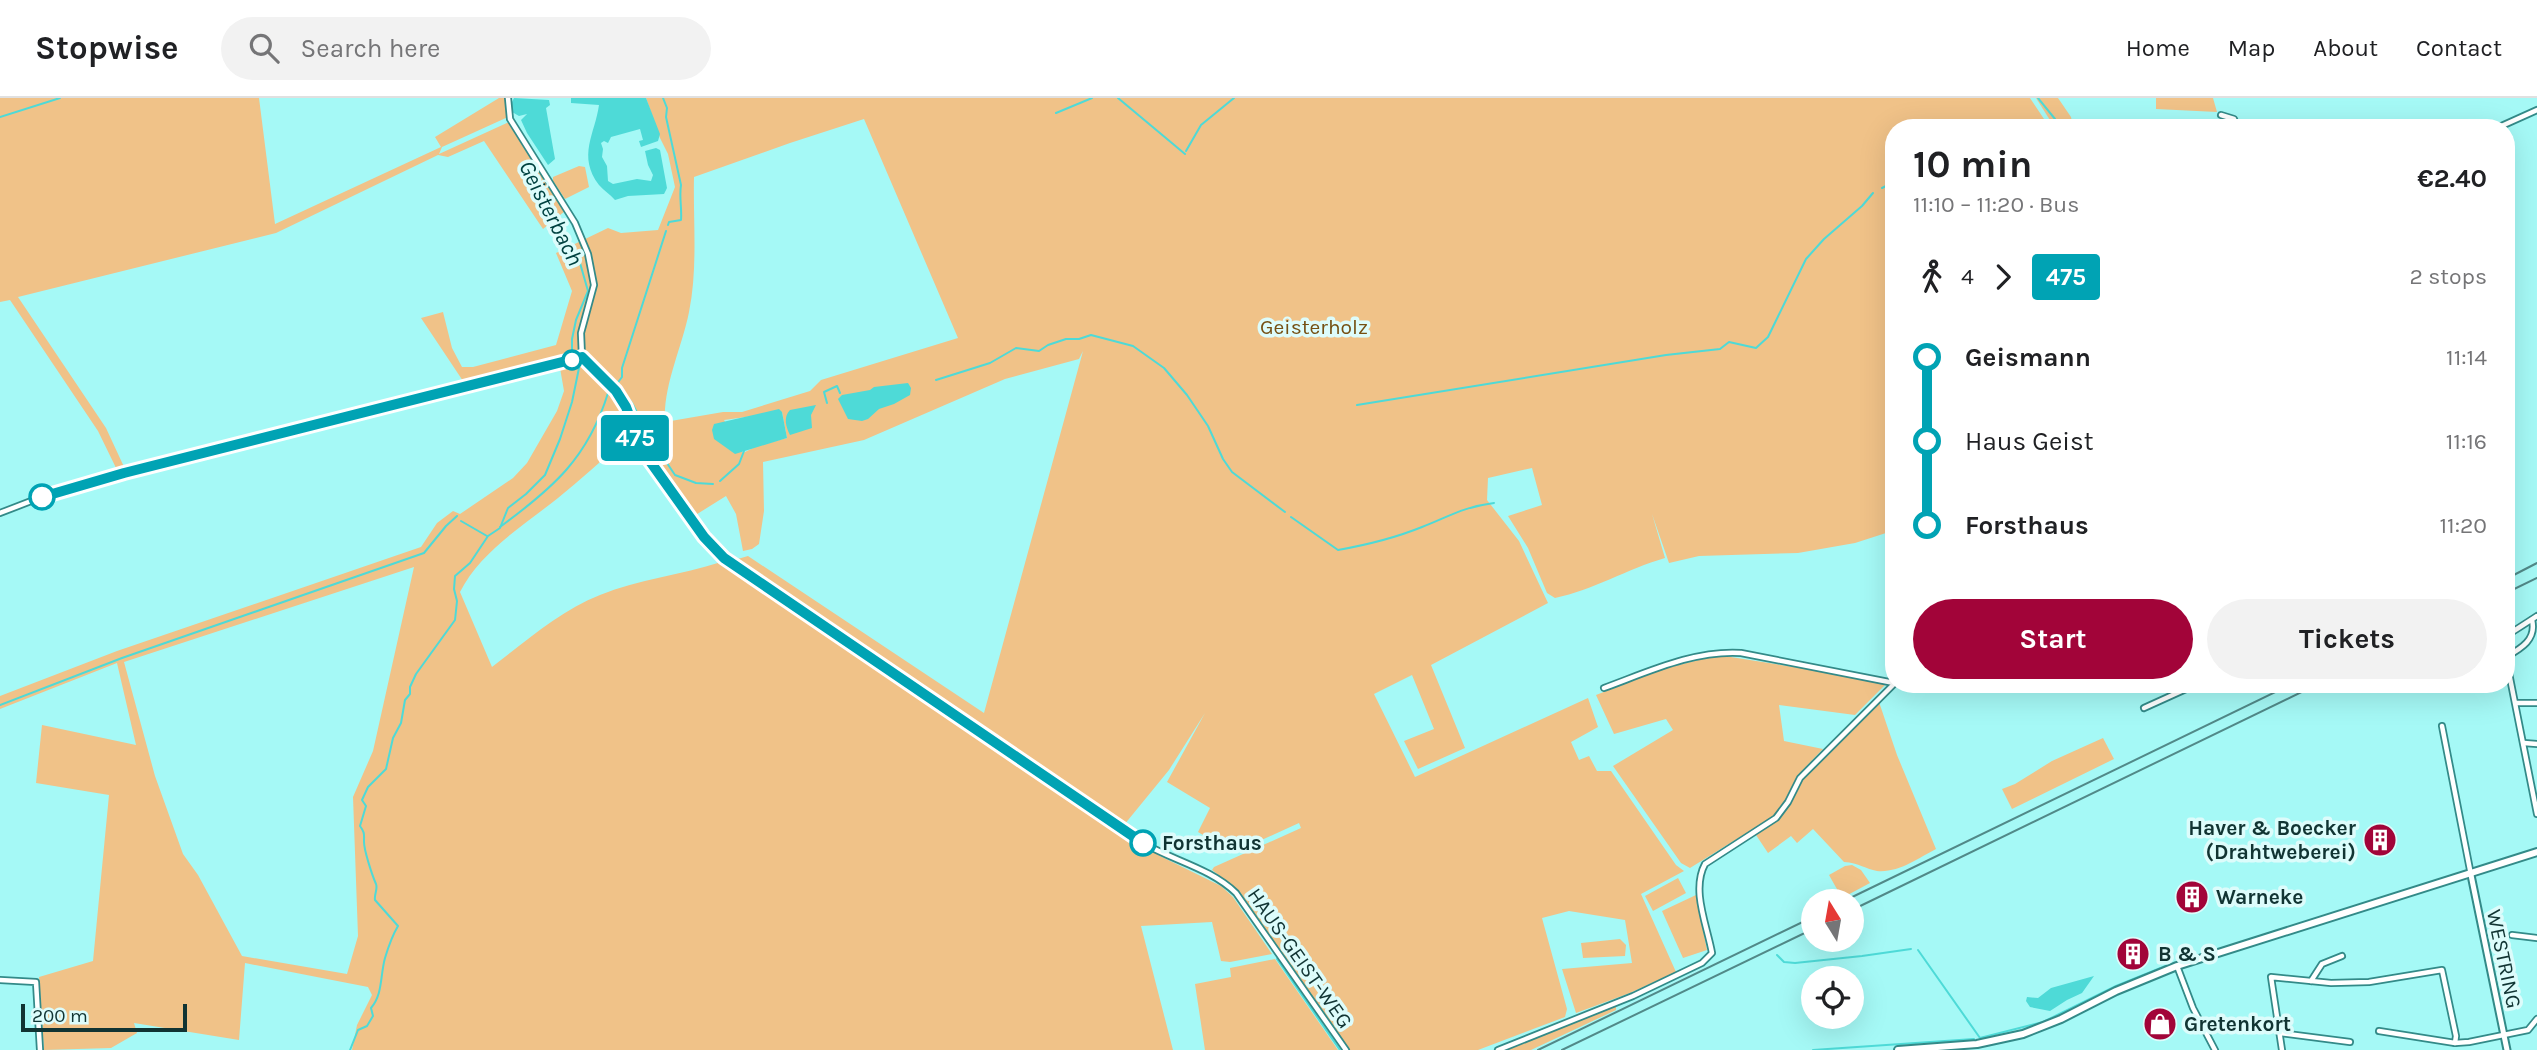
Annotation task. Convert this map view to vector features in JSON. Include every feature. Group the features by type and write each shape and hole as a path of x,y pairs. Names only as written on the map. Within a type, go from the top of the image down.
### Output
{"main road":[{"path":"1898,1050 1978,1044 2023,1034 2061,1020 2116,991 2177,967 2537,852"}],"street":[{"path":"0,513 57,491 577,358 594,285 588,254 571,216 510,119 508,98"},
{"path":"2515,120 2537,110"},
{"path":"2221,115 2234,119"},
{"name":"HAUS-GEIST-WEG","path":"577,358 616,391 626,407 642,450 704,537 724,558 1143,843 1225,883 1236,893 1346,1050"},
{"path":"2515,630 2535,618 2536,633 2533,642 2515,653"},
{"path":"1604,688 1661,667 1718,651 1741,653 1885,681"},
{"path":"1499,1050 1633,996 1702,963 1712,953 1699,890 1699,876 1705,864 1776,818 1800,778 1885,692"},
{"path":"2144,708 2177,693"},
{"path":"2514,693 2537,814"},
{"path":"2516,703 2537,703"},
{"path":"2442,726 2471,875"},
{"path":"2524,743 2537,744"},
{"name":"WESTRING","path":"2471,875 2507,1050"},
{"path":"2512,935 2537,938"},
{"path":"2311,981 2322,964 2342,956"},
{"path":"2177,967 2193,1008 2215,1050"},
{"path":"2282,1050 2271,977 2311,981 2384,981 2442,970 2456,1035 2455,1043"},
{"path":"0,980 36,982 40,1050"},
{"path":"2379,1031 2455,1043 2529,1030 2537,1019"},
{"path":"2280,1033 2350,1042"}],"green space":[{"path":"0,98 259,98 275,224 441,147 435,137 499,98 505,98 508,117 442,147 439,154 509,122 565,211 543,229 484,141 448,157 438,155 276,233 18,297 106,428 125,469 118,472 98,431 10,300 0,302"},
{"name":"Geisterholz","path":"646,98 2030,98 2044,119 1885,119 1885,533 1855,543 1798,553 1699,556 1669,563 1652,514 1665,558 1555,598 1547,593 1528,548 1508,516 1542,505 1532,468 1488,478 1487,500 1519,541 1548,603 1431,665 1465,748 1418,769 1404,741 1434,729 1412,675 1374,694 1415,777 1588,698 1598,727 1571,742 1579,760 1589,756 1597,771 1611,771 1676,865 1684,871 1641,894 1676,972 1576,1013 1562,969 1632,963 1625,920 1569,911 1542,918 1567,1009 1565,1017 1478,1050 1349,1050 1239,891 1212,870 1301,828 1299,823 1233,853 1198,832 1210,808 1167,782 1205,713 1169,770 1124,825 731,561 748,556 984,713 1083,351 1079,359 1005,379 864,440 763,462 764,511 759,544 752,549 743,551 736,514 726,496 694,516 716,547 721,562 725,562 1123,833 1160,856 1221,886 1233,897 1272,954 1230,962 1221,961 1212,922 1141,926 1173,1050 352,1050 357,1025 372,995 368,987 245,963 239,1040 134,1023 137,1033 111,1048 44,1050 39,977 93,961 109,795 36,783 42,725 136,745 117,663 0,709 0,696 117,651 421,547 437,523 453,511 460,514 513,478 527,463 557,411 564,391 560,368 583,361 571,354 542,366 465,384 421,318 443,312 452,348 462,367 473,367 556,345 572,291 556,253 608,228 621,233 658,230 675,187 668,154","holes":["864,119 958,338 821,380 810,391 742,412 723,412 665,422 667,394 692,295 694,177","782,412 787,438 757,446 743,453 724,420","624,441 634,441 704,545 721,562 630,585 586,601 544,627 492,667 460,592 479,564 491,552","414,567 373,751 353,797 358,936 347,974 242,956 198,875 183,854 155,776 124,662"]},
{"path":"2036,98 2058,98 2071,119 2049,119"},
{"path":"2156,98 2213,98 2217,112 2156,109"},
{"path":"579,166 585,167 589,187 565,199 553,177"},
{"path":"1718,655 1885,682 1885,685 1855,715 1779,705 1784,741 1823,749 1797,776 1786,801 1774,816 1690,868 1681,863 1613,766 1673,730 1666,719 1614,734 1596,695 1663,669"},
{"path":"1879,702 1897,755 1936,849 1893,870 1877,871 1844,862 1813,829 1797,843 1791,836 1768,853 1756,835 1780,819 1803,779"},
{"path":"2103,738 2114,759 2012,809 2002,789 2052,761"},
{"path":"1852,865 1861,870 1870,883 1859,889 1837,889 1829,875"},
{"path":"1678,878 1686,893 1653,911 1645,896"},
{"path":"1696,895 1707,950 1683,958 1662,911"},
{"path":"1620,939 1626,945 1625,956 1583,958 1581,943"},
{"path":"1275,959 1338,1050 1205,1050 1195,984 1231,977 1230,968"},
{"path":"1616,1006 1616,1010 1531,1050 1507,1050"}],"water":[{"path":"514,98 549,100 550,105 546,108 555,159 548,165 521,120 527,114 519,116 512,112 511,104"},
{"path":"571,98 646,98 660,134 658,141 641,147 639,141 643,140 640,129 611,137 608,143 601,143 602,157 607,166 608,181 613,184 637,179 651,181 653,175 645,151 656,148 660,150 667,188 664,194 628,196 615,200 601,187 593,174 588,155 599,105 571,103"},
{"path":"908,383 911,388 910,395 879,409 862,421 848,419 838,399 842,395 874,387"},
{"path":"816,405 811,415 812,428 790,435 786,419 790,410"},
{"path":"779,409 787,438 735,454 714,439 714,424"},
{"path":"2094,976 2082,993 2050,1011 2030,1007 2026,1001 2027,997 2038,998 2051,988"}],"waterway":[{"path":"0,117 60,98"},
{"name":"Geisterbach","path":"663,98 681,185 681,220 669,222 668,225"},
{"path":"1056,113 1092,98"},
{"path":"1118,98 1185,154"},
{"path":"1186,151 1201,125 1234,98"},
{"path":"2038,98 2055,119"},
{"name":"Geisterbach","path":"350,1050 358,1030 367,1026 373,1016 371,1008 378,997 385,958 398,926 375,900 376,886 360,826 366,806 362,800 368,787 386,769 393,738 401,723 405,700 410,694 416,674 455,620 455,576 470,563 488,536 500,528 508,508 545,475 572,402 579,368 572,351 572,339 576,320 588,291 580,263 541,189"},
{"path":"1357,405 1666,355 1720,349 1729,342 1756,348 1768,337 1806,259 1873,193"},
{"name":"Geisterbach","path":"642,422 632,403 616,385 622,377 622,368 666,231"},
{"path":"936,380 990,363 1016,348 1039,351 1066,339 1091,335 1133,346 1164,368 1187,395 1208,426 1232,472 1285,512"},
{"path":"827,403 824,392 837,386 840,393"},
{"name":"Geisterbach","path":"500,527 552,485 579,454 600,416 608,393"},
{"path":"646,432 675,475 696,483 713,484"},
{"path":"720,481 739,464 744,451"},
{"path":"1291,517 1338,550 1391,538 1465,509 1494,503"},
{"path":"0,705 122,658 424,553 457,516"},
{"path":"461,521 487,536"},
{"path":"1777,955 1784,962 1795,963 1911,949"},
{"path":"1918,950 1980,1038 2043,1022 2116,986 2168,965"},
{"path":"1277,959 1340,1050"},
{"path":"1813,1050 1974,1039"}],"railway":[{"path":"2515,574 2537,563"},
{"path":"2515,589 2537,578"},
{"path":"1864,891 2273,693"},
{"path":"1864,904 2299,693"},
{"path":"1538,1050 1801,923"},
{"path":"1562,1050 1801,935"}],"bus line":[{"name":"475","path":"42,497 124,473 582,357 621,398 642,450 704,537 724,558 1143,843"}],"place":[{"name":"Haver & Boecker (Drahtweberei)","path":"2380,840"},
{"name":"Forsthaus","path":"1143,843"},
{"name":"Warneke","path":"2192,897"},
{"name":"B & S","path":"2133,954"},
{"name":"Gretenkort","path":"2160,1024"}]}
